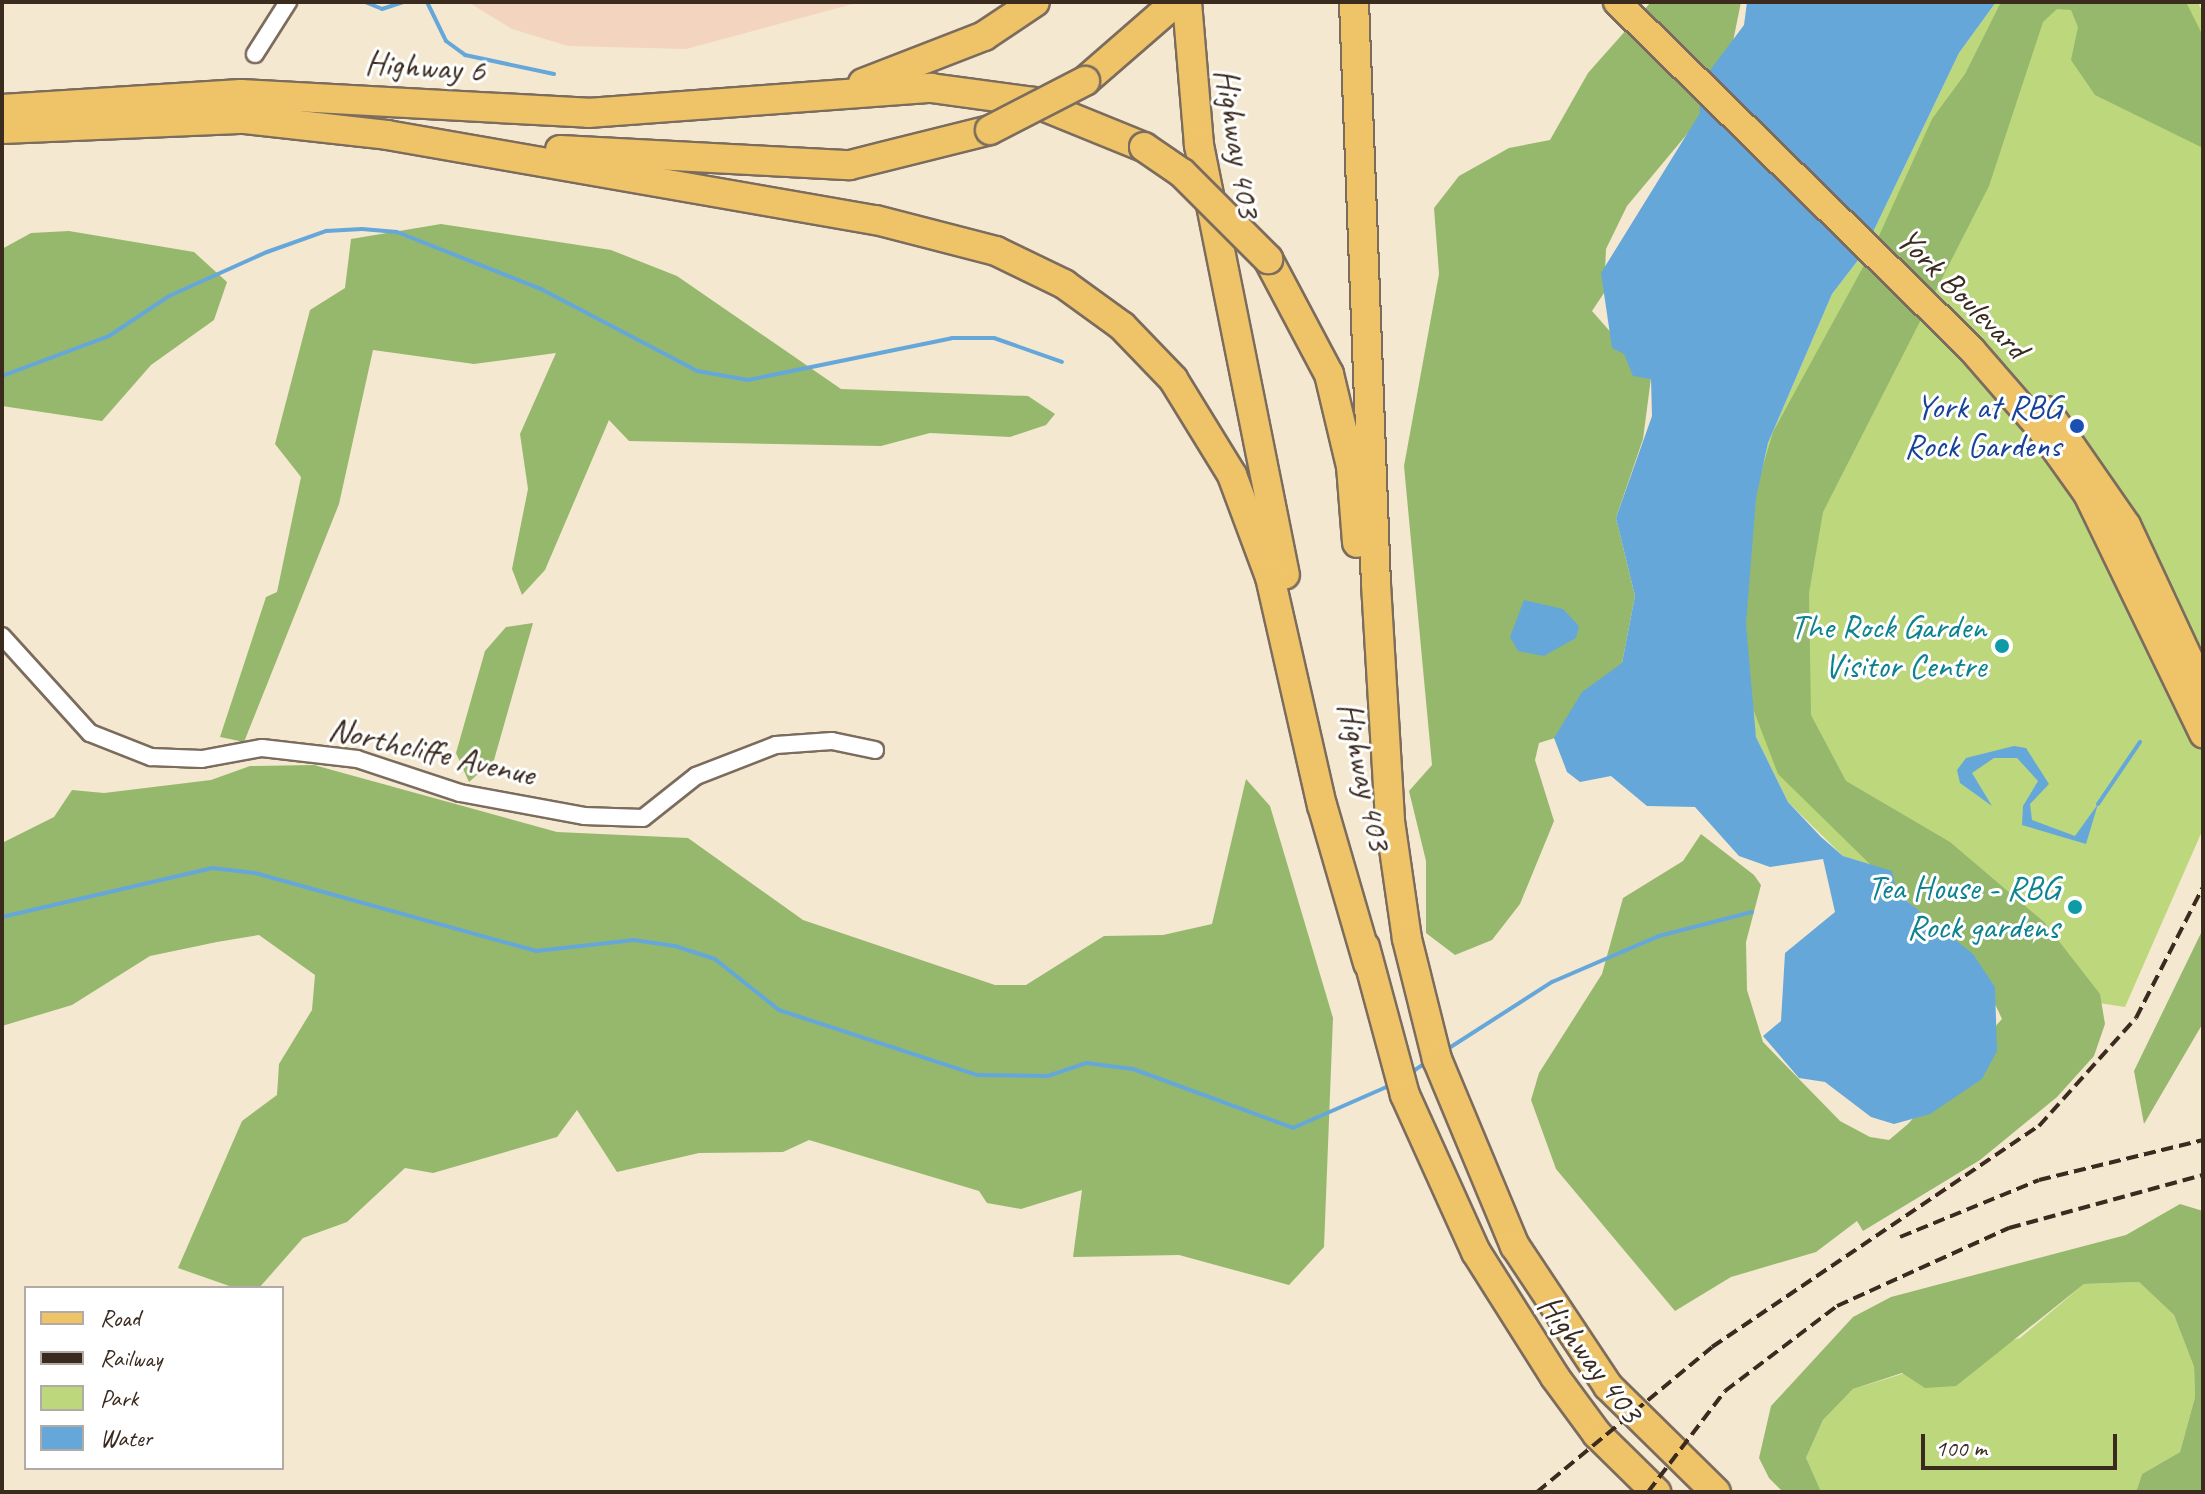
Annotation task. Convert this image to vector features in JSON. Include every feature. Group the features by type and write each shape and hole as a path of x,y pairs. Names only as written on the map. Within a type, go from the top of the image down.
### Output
{"highway":[{"path":"843,91 984,36 1035,2"},
{"path":"451,145 850,165 990,130 1085,81 1136,44 1176,2"},
{"name":"Highway 403","path":"1187,2 1213,223 1368,963 1411,1110 1476,1252 1572,1400 1656,1492"},
{"name":"Highway 403","path":"1354,2 1390,821 1407,939 1437,1059 1515,1246 1608,1386 1716,1492"},
{"path":"843,91 977,91 1104,125 1144,147 1233,218 1268,259 1329,374 1351,466 1373,755 1390,821"},
{"name":"Highway 6","path":"2,109 241,94 588,113 843,91"},
{"name":"Highway 6","path":"2,129 245,119 451,145"},
{"path":"451,145 961,241 1064,284 1122,326 1198,409 1250,516 1368,963"}],"main road":[{"name":"York Boulevard","path":"1631,5 1934,303 2036,396 2110,495 2202,685"},
{"name":"York Boulevard","path":"1934,303 2005,385 2087,494 2200,728"}],"street":[{"path":"255,54 288,2"},
{"name":"Northcliffe Avenue","path":"2,636 90,733 151,757 202,759 262,748 357,759 460,793 584,816 643,818 696,776 776,745 832,741 875,750"}],"shaded area":[{"path":"468,2 860,2 686,49 568,46 512,29"}],"green space":[{"path":"1651,2 1741,2 1723,91 1627,206 1606,249 1604,293 1592,311 1651,378 1643,439 1616,518 1635,596 1622,663 1564,735 1539,743 1535,760 1554,821 1520,904 1492,940 1455,955 1426,933 1426,861 1409,791 1432,765 1404,466 1439,274 1434,208 1459,176 1509,148 1550,140 1588,73"},
{"path":"1996,2 2198,2 2203,14 2203,829 2125,1007 1995,987 1973,954 1897,893 1892,872 1843,856 1788,802 1756,737 1749,689 1756,498 1768,443 1832,294 1862,255 1959,53"},
{"path":"2001,2 2186,2 2203,36 2203,148 2095,95 2071,60 2078,27 2071,10 2057,9 2043,22 1989,186 1823,512 1809,593 1811,715 1846,781 1950,842 2044,922 2100,994 2105,1024 2094,1056 2057,1097 1980,1160 1863,1231 1857,1221 1816,1252 1731,1277 1675,1311 1556,1169 1531,1100 1539,1073 1602,974 1623,898 1683,861 1701,834 1754,875 1761,885 1746,942 1747,990 1763,1042 1840,1121 1870,1137 1889,1140 1908,1124 2002,1019 1980,972 1778,774 1750,701 1734,626 1743,533 1773,432 1873,249 1932,119 1965,74"},
{"path":"441,224 611,250 677,276 841,389 1028,396 1055,414 1046,425 1010,437 930,433 881,446 629,441 609,420 545,570 522,595 512,569 528,489 520,434 556,353 474,364 373,350 339,504 244,742 220,737 266,597 277,592 301,477 275,444 310,310 345,288 351,239"},
{"path":"69,231 194,252 227,282 214,320 151,365 102,421 2,406 2,249 31,233"},
{"path":"533,623 494,760 469,782 456,753 485,651 506,627"},
{"path":"314,765 557,832 688,838 803,920 995,985 1026,985 1104,936 1163,935 1212,924 1246,779 1270,806 1333,1018 1324,1247 1289,1285 1179,1255 1073,1257 1082,1190 1021,1209 987,1203 979,1191 809,1140 783,1152 699,1153 617,1172 577,1110 557,1137 433,1173 405,1168 347,1222 303,1238 261,1286 229,1286 178,1268 242,1121 277,1095 279,1064 312,1010 315,975 259,935 150,956 72,1005 2,1026 2,843 54,817 72,790 104,793 211,780 250,766"},
{"path":"2203,929 2203,1023 2144,1124 2134,1071"},
{"path":"2180,1204 2203,1211 2203,1492 2136,1492 2142,1474 2180,1452 2195,1397 2194,1367 2174,1315 2139,1282 2084,1284 1956,1386 1925,1388 1902,1373 1853,1389 1823,1420 1806,1458 1821,1492 1783,1492 1769,1478 1759,1458 1771,1406 1853,1317 1891,1297 2126,1235"},
{"path":"2139,1282 2174,1315 2194,1367 2195,1397 2180,1452 2142,1474 2136,1492 1821,1492 1810,1481 1806,1458 1823,1420 1853,1389 2020,1338 2084,1284"}],"water":[{"path":"1747,2 1996,2 1959,53 1862,255 1832,294 1768,443 1756,498 1746,624 1756,737 1788,802 1821,837 1843,856 1892,871 1897,893 1973,954 1995,987 1997,1051 1982,1079 1930,1114 1894,1124 1871,1117 1825,1082 1799,1078 1763,1036 1781,1021 1785,953 1835,912 1823,859 1770,867 1739,856 1695,807 1647,806 1611,776 1580,782 1567,772 1554,738 1582,692 1622,663 1635,596 1616,518 1652,416 1651,379 1633,376 1624,354 1612,348 1601,273 1700,113 1699,85 1744,25"},
{"path":"1524,600 1563,609 1579,626 1576,638 1544,656 1518,651 1510,637"},
{"path":"2014,746 2026,748 2049,784 2030,804 2032,820 2075,836 2098,804 2086,844 2022,825 2023,806 2038,781 2017,758 1994,758 1972,773 1992,806 1960,783 1957,770 1966,758"}],"waterway":[{"path":"365,2 382,9 404,2"},
{"path":"427,2 446,41 465,55 554,74"},
{"path":"2,376 109,336 169,296 267,252 326,231 362,229 397,232 541,289 697,371 748,380 952,338 994,338 1062,362"},
{"path":"2098,804 2140,742"},
{"path":"2,917 212,868 255,873 536,951 634,940 675,946 715,959 779,1010 977,1075 1048,1076 1086,1063 1133,1069 1293,1128 1391,1085"},
{"path":"1446,1050 1552,982 1659,936 1752,912"},
{"path":"1409,1074 1428,1061"}],"railway":[{"path":"1537,1492 1712,1347 2039,1126 2136,1018 2203,887"},
{"path":"1900,1237 2039,1180 2203,1140"},
{"path":"1648,1492 1725,1391 1837,1306 2009,1228 2203,1175"}],"place":[{"name":"York at RBG Rock Gardens","path":"2077,426"},
{"name":"The Rock Garden Visitor Centre","path":"2002,646"},
{"name":"Tea House - RBG Rock gardens","path":"2075,907"}]}
